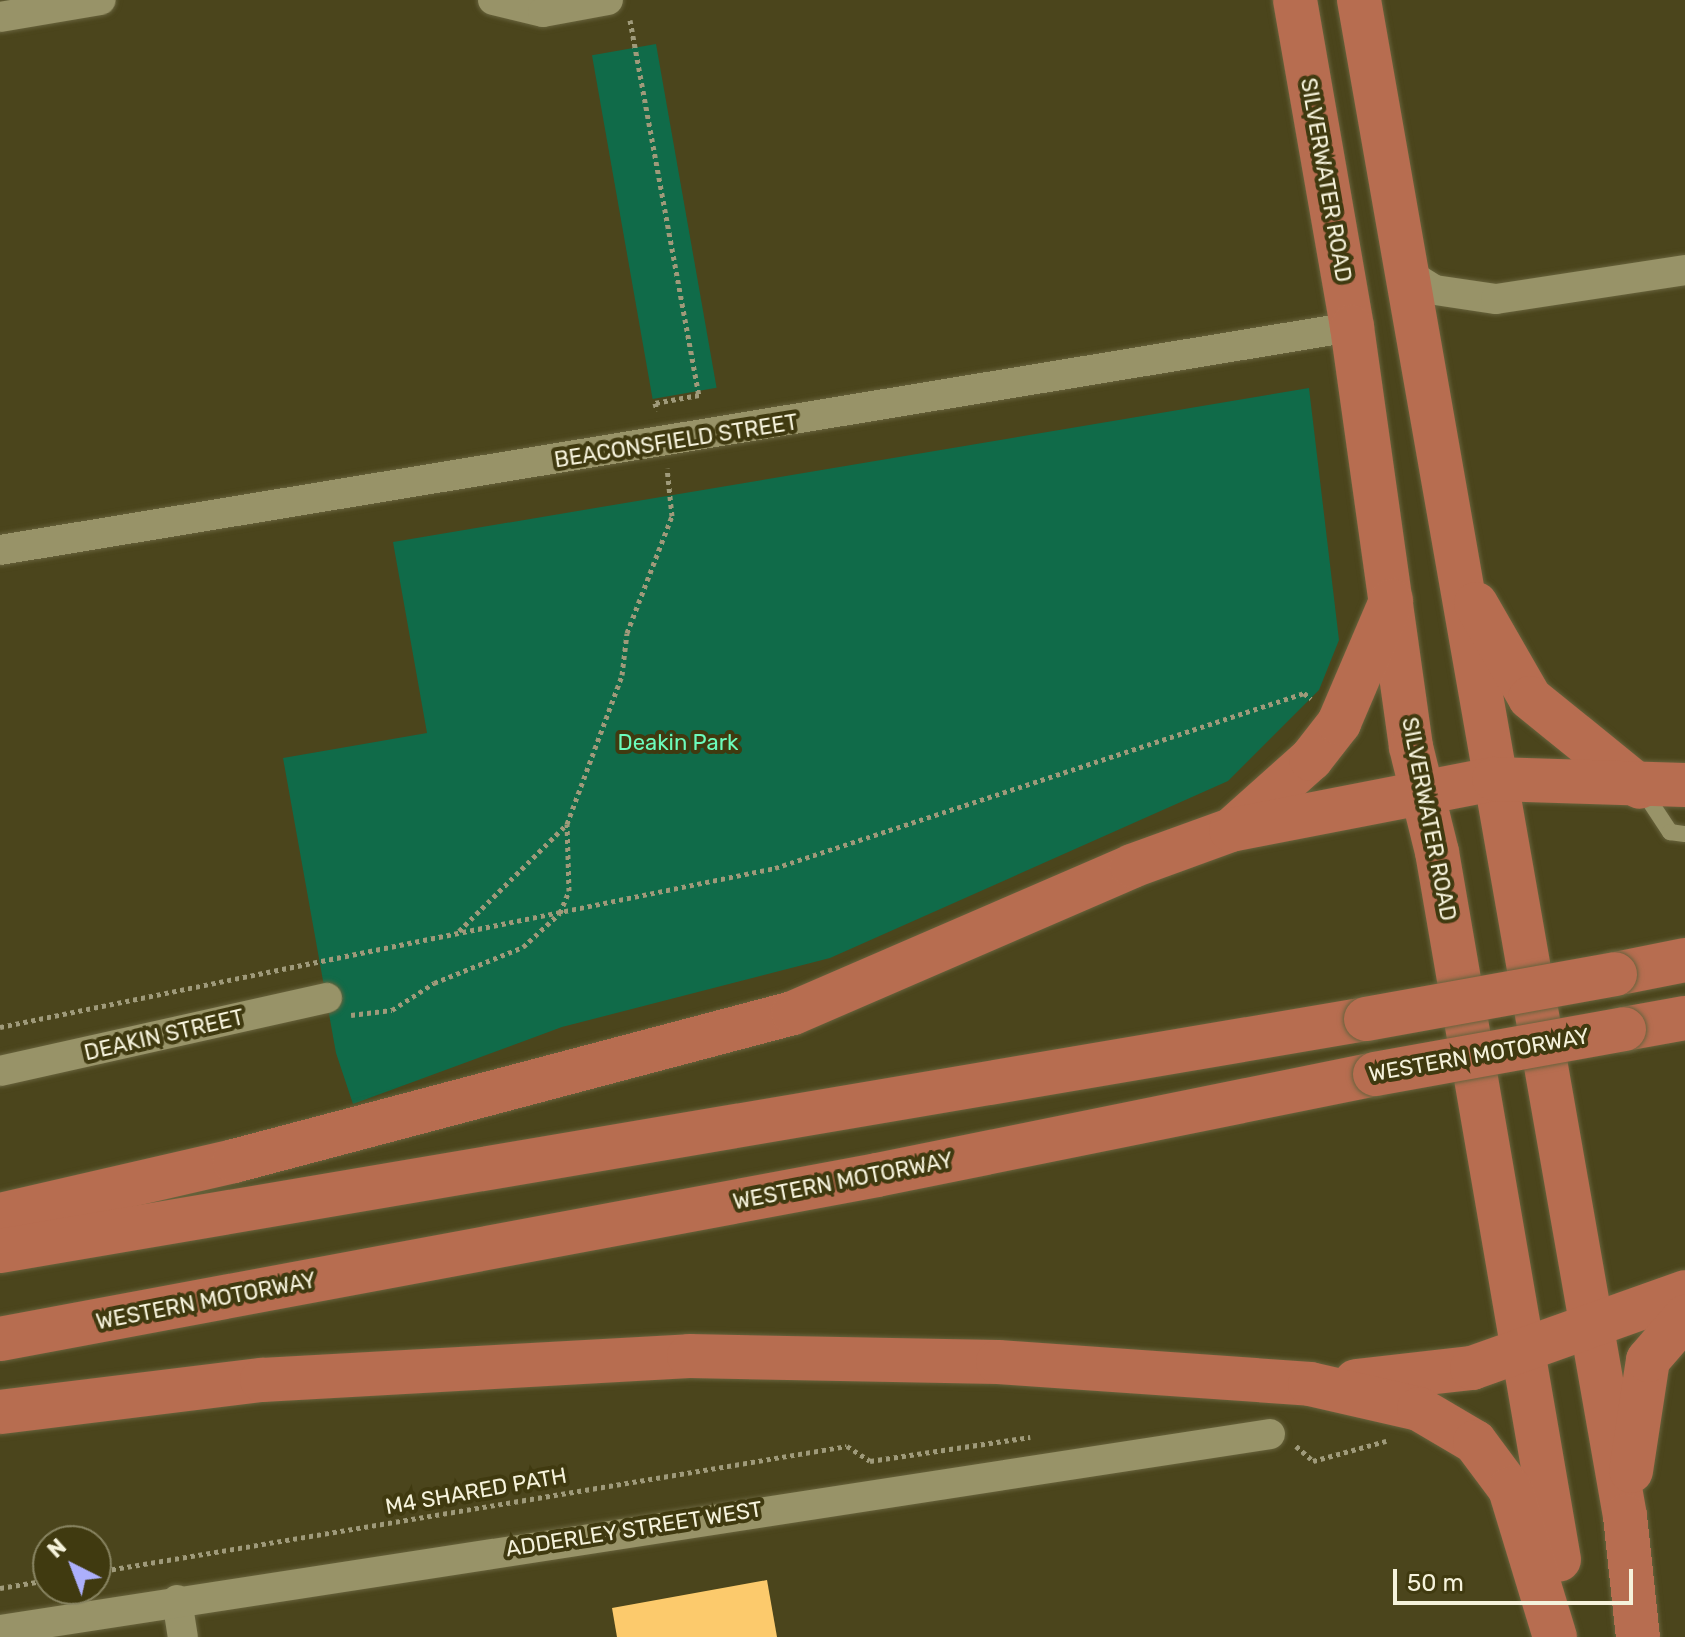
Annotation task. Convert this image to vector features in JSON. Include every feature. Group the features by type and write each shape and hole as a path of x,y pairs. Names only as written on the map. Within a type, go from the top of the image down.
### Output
{"highway":[{"name":"SILVERWATER ROAD","path":"1295,0 1352,327 1421,791 1481,1097 1521,1353 1574,1637"},
{"path":"1359,0 1451,551 1494,779 1589,1330 1625,1516 1635,1616"},
{"path":"1451,551 1516,680 1544,712 1640,787"},
{"path":"1231,830 1311,759 1339,723 1392,600"},
{"path":"0,1215 234,1161 793,1013 1231,830 1494,779 1640,787 1685,785"},
{"path":"0,1251 1366,1019 1685,960"},
{"name":"WESTERN MOTORWAY","path":"0,1339 877,1175 1375,1074 1685,1018"},
{"path":"1310,1384 1472,1368 1589,1330 1685,1292"},
{"path":"1635,1616 1629,1494 1638,1395 1648,1360 1685,1317"},
{"path":"0,1412 262,1380 689,1356 998,1362 1310,1384 1419,1409 1475,1442 1510,1489 1555,1637"}],"street":[{"path":"0,17 101,0"},
{"path":"493,0 543,12 608,0"},
{"path":"1404,271 1435,290 1496,299 1685,270"},
{"name":"BEACONSFIELD STREET","path":"0,550 1352,327"},
{"name":"DEAKIN STREET","path":"0,1071 327,998"},
{"name":"ADDERLEY STREET WEST","path":"0,1630 177,1600 1270,1434"},
{"path":"177,1600 183,1637"}],"lane":[{"path":"1640,787 1670,832 1685,834"}],"path":[{"path":"633,36 699,395 655,403"},
{"path":"327,998 353,1016 392,1010 434,983 523,947 560,913 569,891 567,824 622,675 627,633 672,516 670,489"},
{"path":"0,1027 775,868 1304,693"},
{"path":"459,932 567,824"},
{"path":"1270,1434 1313,1461 1403,1437"},
{"name":"M4 SHARED PATH","path":"112,1569 847,1446 859,1454"},
{"path":"0,1588 32,1583"}],"green space":[{"path":"656,44 717,388 653,399 592,55"},
{"name":"Deakin Park","path":"1309,388 1339,640 1319,690 1228,781 830,958 562,1027 353,1104 336,1053 283,758 427,733 393,542"}],"building":[{"path":"767,1580 777,1637 617,1637 612,1608"}]}
